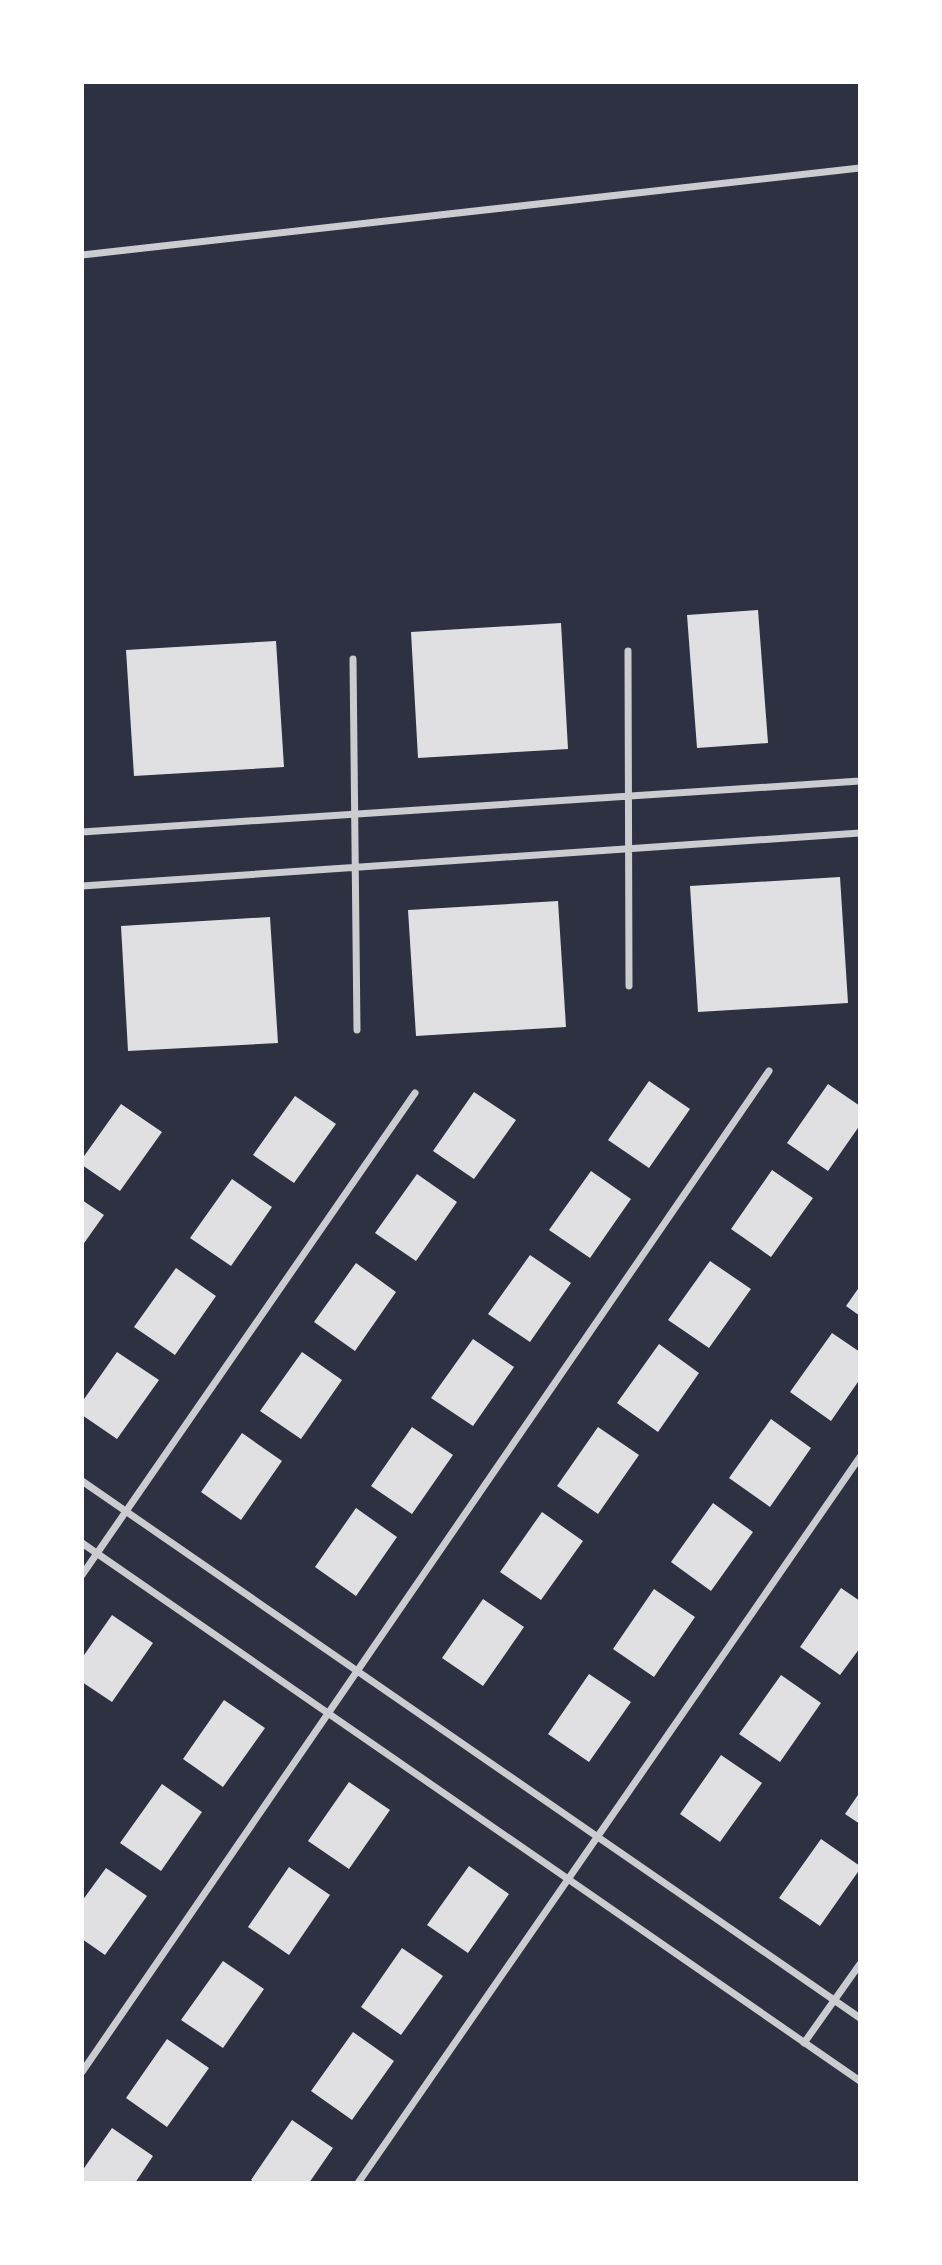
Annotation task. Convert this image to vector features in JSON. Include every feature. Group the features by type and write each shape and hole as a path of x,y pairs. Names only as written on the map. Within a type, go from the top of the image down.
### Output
{"street":[{"path":"82,255 860,168"},
{"path":"628,651 629,986"},
{"path":"353,659 357,1030"},
{"path":"82,832 860,781"},
{"path":"82,886 860,833"},
{"path":"82,2072 769,1071"},
{"path":"82,1575 415,1093"},
{"path":"358,2183 860,1457"},
{"path":"82,1481 860,2018"},
{"path":"82,1543 860,2081"},
{"path":"804,2043 860,1964"}],"building":[{"path":"758,610 768,743 697,748 687,615"},
{"path":"561,623 568,749 418,758 411,632"},
{"path":"276,641 284,767 134,776 126,650"},
{"path":"840,877 848,1003 698,1012 690,886"},
{"path":"558,901 566,1027 416,1036 408,910"},
{"path":"270,917 278,1043 128,1051 121,926"},
{"path":"649,1081 690,1109 649,1168 608,1140"},
{"path":"828,1084 860,1106 860,1125 828,1171 787,1143"},
{"path":"474,1092 516,1120 474,1179 433,1151"},
{"path":"295,1096 336,1124 294,1183 253,1155"},
{"path":"121,1104 162,1132 120,1191 82,1165 82,1159"},
{"path":"772,1170 813,1198 771,1257 731,1229"},
{"path":"591,1171 631,1199 590,1258 549,1230"},
{"path":"417,1174 457,1202 416,1261 375,1233"},
{"path":"232,1179 272,1207 231,1266 190,1238"},
{"path":"82,1200 104,1215 82,1246"},
{"path":"530,1255 571,1283 530,1342 488,1314"},
{"path":"710,1261 751,1289 709,1348 668,1320"},
{"path":"356,1263 396,1292 355,1351 314,1322"},
{"path":"176,1268 216,1296 175,1355 134,1327"},
{"path":"860,1286 860,1316 846,1306"},
{"path":"832,1333 860,1352 860,1379 831,1421 790,1392"},
{"path":"473,1339 514,1367 473,1426 431,1398"},
{"path":"659,1344 699,1373 658,1432 617,1403"},
{"path":"117,1352 159,1380 117,1439 82,1415 82,1402"},
{"path":"302,1352 342,1380 301,1439 260,1411"},
{"path":"771,1419 811,1448 770,1507 729,1478"},
{"path":"412,1427 453,1455 412,1514 371,1486"},
{"path":"598,1427 639,1455 598,1514 557,1486"},
{"path":"242,1433 282,1461 241,1520 201,1492"},
{"path":"713,1503 753,1532 711,1591 671,1562"},
{"path":"356,1508 397,1537 356,1596 315,1567"},
{"path":"542,1512 583,1541 541,1600 500,1572"},
{"path":"841,1588 860,1601 860,1648 840,1675 800,1647"},
{"path":"654,1589 695,1617 654,1677 613,1649"},
{"path":"483,1599 524,1627 483,1686 442,1658"},
{"path":"112,1615 153,1643 112,1702 82,1682 82,1658"},
{"path":"589,1674 631,1702 589,1762 548,1734"},
{"path":"781,1675 821,1703 780,1762 739,1734"},
{"path":"224,1700 265,1728 223,1787 183,1759"},
{"path":"721,1755 762,1783 720,1842 680,1814"},
{"path":"349,1782 390,1810 349,1869 308,1841"},
{"path":"162,1784 202,1812 161,1871 120,1843"},
{"path":"860,1792 860,1824 845,1814"},
{"path":"821,1839 860,1866 860,1869 820,1926 779,1898"},
{"path":"469,1866 509,1894 468,1953 427,1925"},
{"path":"289,1867 330,1895 289,1955 248,1927"},
{"path":"106,1868 147,1896 105,1955 82,1939 82,1901"},
{"path":"402,1948 443,1976 401,2035 361,2007"},
{"path":"223,1961 264,1989 223,2048 181,2020"},
{"path":"353,2032 394,2061 352,2120 311,2091"},
{"path":"167,2039 209,2068 167,2127 126,2098"},
{"path":"292,2120 333,2148 309,2183 255,2183 251,2180"},
{"path":"112,2128 153,2156 135,2183 82,2183 82,2171"}]}
